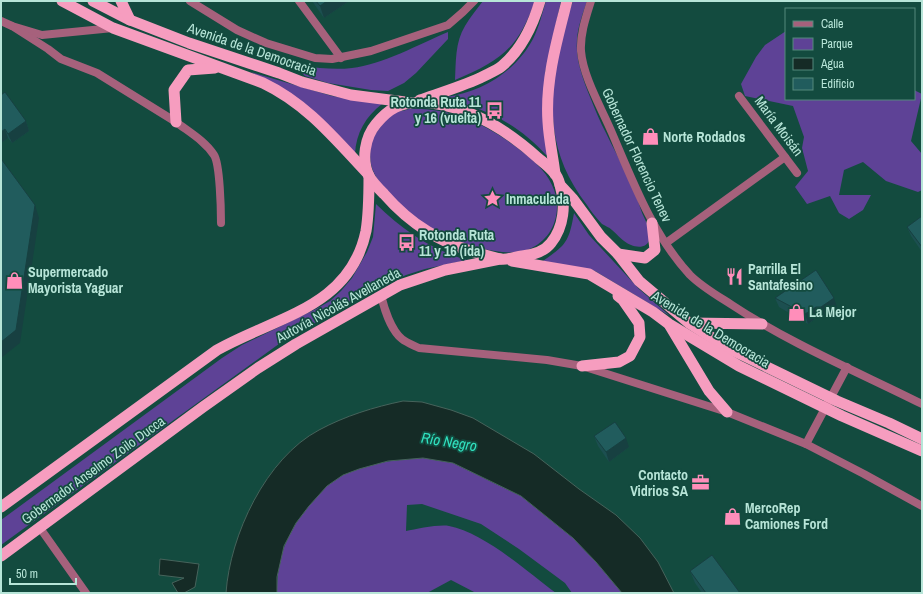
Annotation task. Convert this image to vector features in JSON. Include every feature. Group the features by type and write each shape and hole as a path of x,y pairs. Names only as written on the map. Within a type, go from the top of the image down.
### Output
{"highway":[{"name":"Avenida de la Democracia","path":"62,1 113,28 224,68 263,83 285,94 296,102 325,129 369,175 391,203 422,229 450,244 502,259 589,274 739,366 825,408 922,451"},
{"name":"Avenida de la Democracia","path":"93,1 130,20 189,43 317,87 351,95 410,103 430,102 464,111 509,134 556,174"},
{"path":"121,1 130,20"},
{"path":"410,103 454,89 500,67 511,58 524,40 540,1"},
{"path":"560,185 556,174 548,122 548,97 553,56 567,1"},
{"path":"176,122 174,90 188,70 224,68"},
{"name":"Autovía Nicolás Avellaneda","path":"170,383 217,350 299,312 315,303 337,286 352,268 362,247 368,215 369,175 365,152 368,138 373,127 384,114 398,106 410,103"},
{"name":"Avenida de la Democracia","path":"560,185 574,199 601,237 618,254 640,281 689,324 728,348 922,439"},
{"name":"Autovía Nicolás Avellaneda","path":"204,407 258,368 296,344 400,285 433,273 536,253 549,245 554,239 559,228 563,213 563,195 560,185"},
{"path":"618,254 645,258 655,250 652,222"},
{"path":"582,366 619,362 630,356 640,337 639,323 623,300 604,284"},
{"path":"669,324 709,391 727,412"},
{"path":"689,324 762,324"},
{"name":"Gobernador Anselmo Zoilo Ducca","path":"1,507 170,383"},
{"name":"Gobernador Anselmo Zoilo Ducca","path":"1,556 204,407"}],"street":[{"path":"190,1 237,30 266,43 315,58 332,59 371,52 448,25 474,1"},
{"path":"299,1 341,58"},
{"name":"Gobernador Florencio Tenev","path":"591,1 582,39 582,51 586,73 631,178 652,222 690,275 720,297 762,324"},
{"name":"Avenida de la Democracia","path":"1,20 12,26 42,35 113,28"},
{"path":"12,26 61,59 97,73 176,122 200,140 215,156 221,203 220,223"},
{"name":"María Moisán","path":"739,96 797,173"},
{"path":"666,243 785,157"},
{"path":"381,295 389,320 401,339 419,348 547,360 582,366 727,412 806,444 922,506"},
{"path":"762,324 922,404"},
{"path":"806,444 847,367"},
{"path":"40,528 86,593"}],"green space":[{"path":"483,1 535,1 522,31 506,51 484,66 455,80 459,39 471,16"},
{"path":"546,1 561,1 545,73 548,154 546,155 525,135 501,119 461,103 447,100 446,97 485,85 497,78 517,61 533,39"},
{"path":"573,1 587,1 578,34 578,61 598,115 630,180 648,227 650,238 647,244 642,246 637,247 628,244 611,229 602,224 590,210 574,186 558,149 554,130 553,110 555,69 560,41"},
{"path":"448,32 448,39 416,73 404,83 388,91 371,90 328,83 305,76 298,69 302,66 339,69 363,66 388,58"},
{"path":"785,32 785,100 915,100 915,90 922,94 911,141 922,154 922,190 918,192 886,181 863,162 844,170 839,195 871,195 863,210 849,219 839,213 830,196 807,204 795,187 808,171 802,148 804,137 793,106 745,96 741,84 756,57 765,45"},
{"path":"251,72 332,96 382,104 371,114 363,126 357,139 355,154 280,88"},
{"path":"409,109 439,111 468,119 508,141 534,162 542,170 552,185 557,204 554,223 550,232 544,239 527,250 519,252 487,250 465,244 438,232 411,214 393,198 385,190 372,169 370,160 371,146 373,138 388,118 394,113"},
{"path":"376,204 407,231 429,245 467,260 425,269 406,275 378,288 283,341 1,545 1,520 222,358 242,345 316,309 330,301 341,291 352,278 367,252 373,237"},
{"path":"574,213 589,235 639,289 670,316 595,271 543,261 557,251 565,242 568,237"},
{"path":"423,458 453,463 521,496 573,538 596,562 622,593 572,593 565,583 519,549 481,524 422,504 407,505 406,531 440,526 449,526 462,530 476,536 505,554 556,593 476,593 451,580 427,593 277,593 278,574 283,550 301,515 325,488 343,475 362,467 392,461"}],"water":[{"name":"Río Negro","path":"403,401 422,402 473,418 534,454 579,489 616,515 640,538 658,562 674,593 622,593 596,562 573,538 521,496 453,463 423,458 388,461 343,475 327,486 296,523 284,546 277,577 277,593 226,593 229,570 243,523 254,500 267,479 283,459 300,443 319,430 339,420 360,412"},
{"path":"160,559 199,564 195,587 184,593 178,593 172,583 184,578 159,575"}],"building":[{"path":"316,1 327,1 320,6"},
{"path":"5,92 26,121 8,134 5,129 1,132 1,95"},
{"name":"Supermercado Mayorista Yaguar","path":"2,160 35,205 16,330 1,342 1,161"},
{"path":"922,216 922,247 907,227"},
{"path":"816,270 834,298 821,307 816,307 805,314 775,298"},
{"path":"615,422 626,438 606,452 594,436"},
{"path":"712,555 740,593 706,593 690,571"}],"place":[{"name":"Rotonda Ruta 11 y 16 (vuelta)","path":"494,110"},
{"name":"Norte Rodados","path":"650,137"},
{"name":"Inmaculada","path":"493,199"},
{"name":"Rotonda Ruta 11 y 16 (ida)","path":"406,243"},
{"name":"Parrilla El Santafesino","path":"735,277"},
{"name":"Supermercado Mayorista Yaguar","path":"15,280"},
{"name":"La Mejor","path":"796,312"},
{"name":"Contacto Vidrios SA","path":"701,483"},
{"name":"MercoRep Camiones Ford","path":"732,516"}]}
